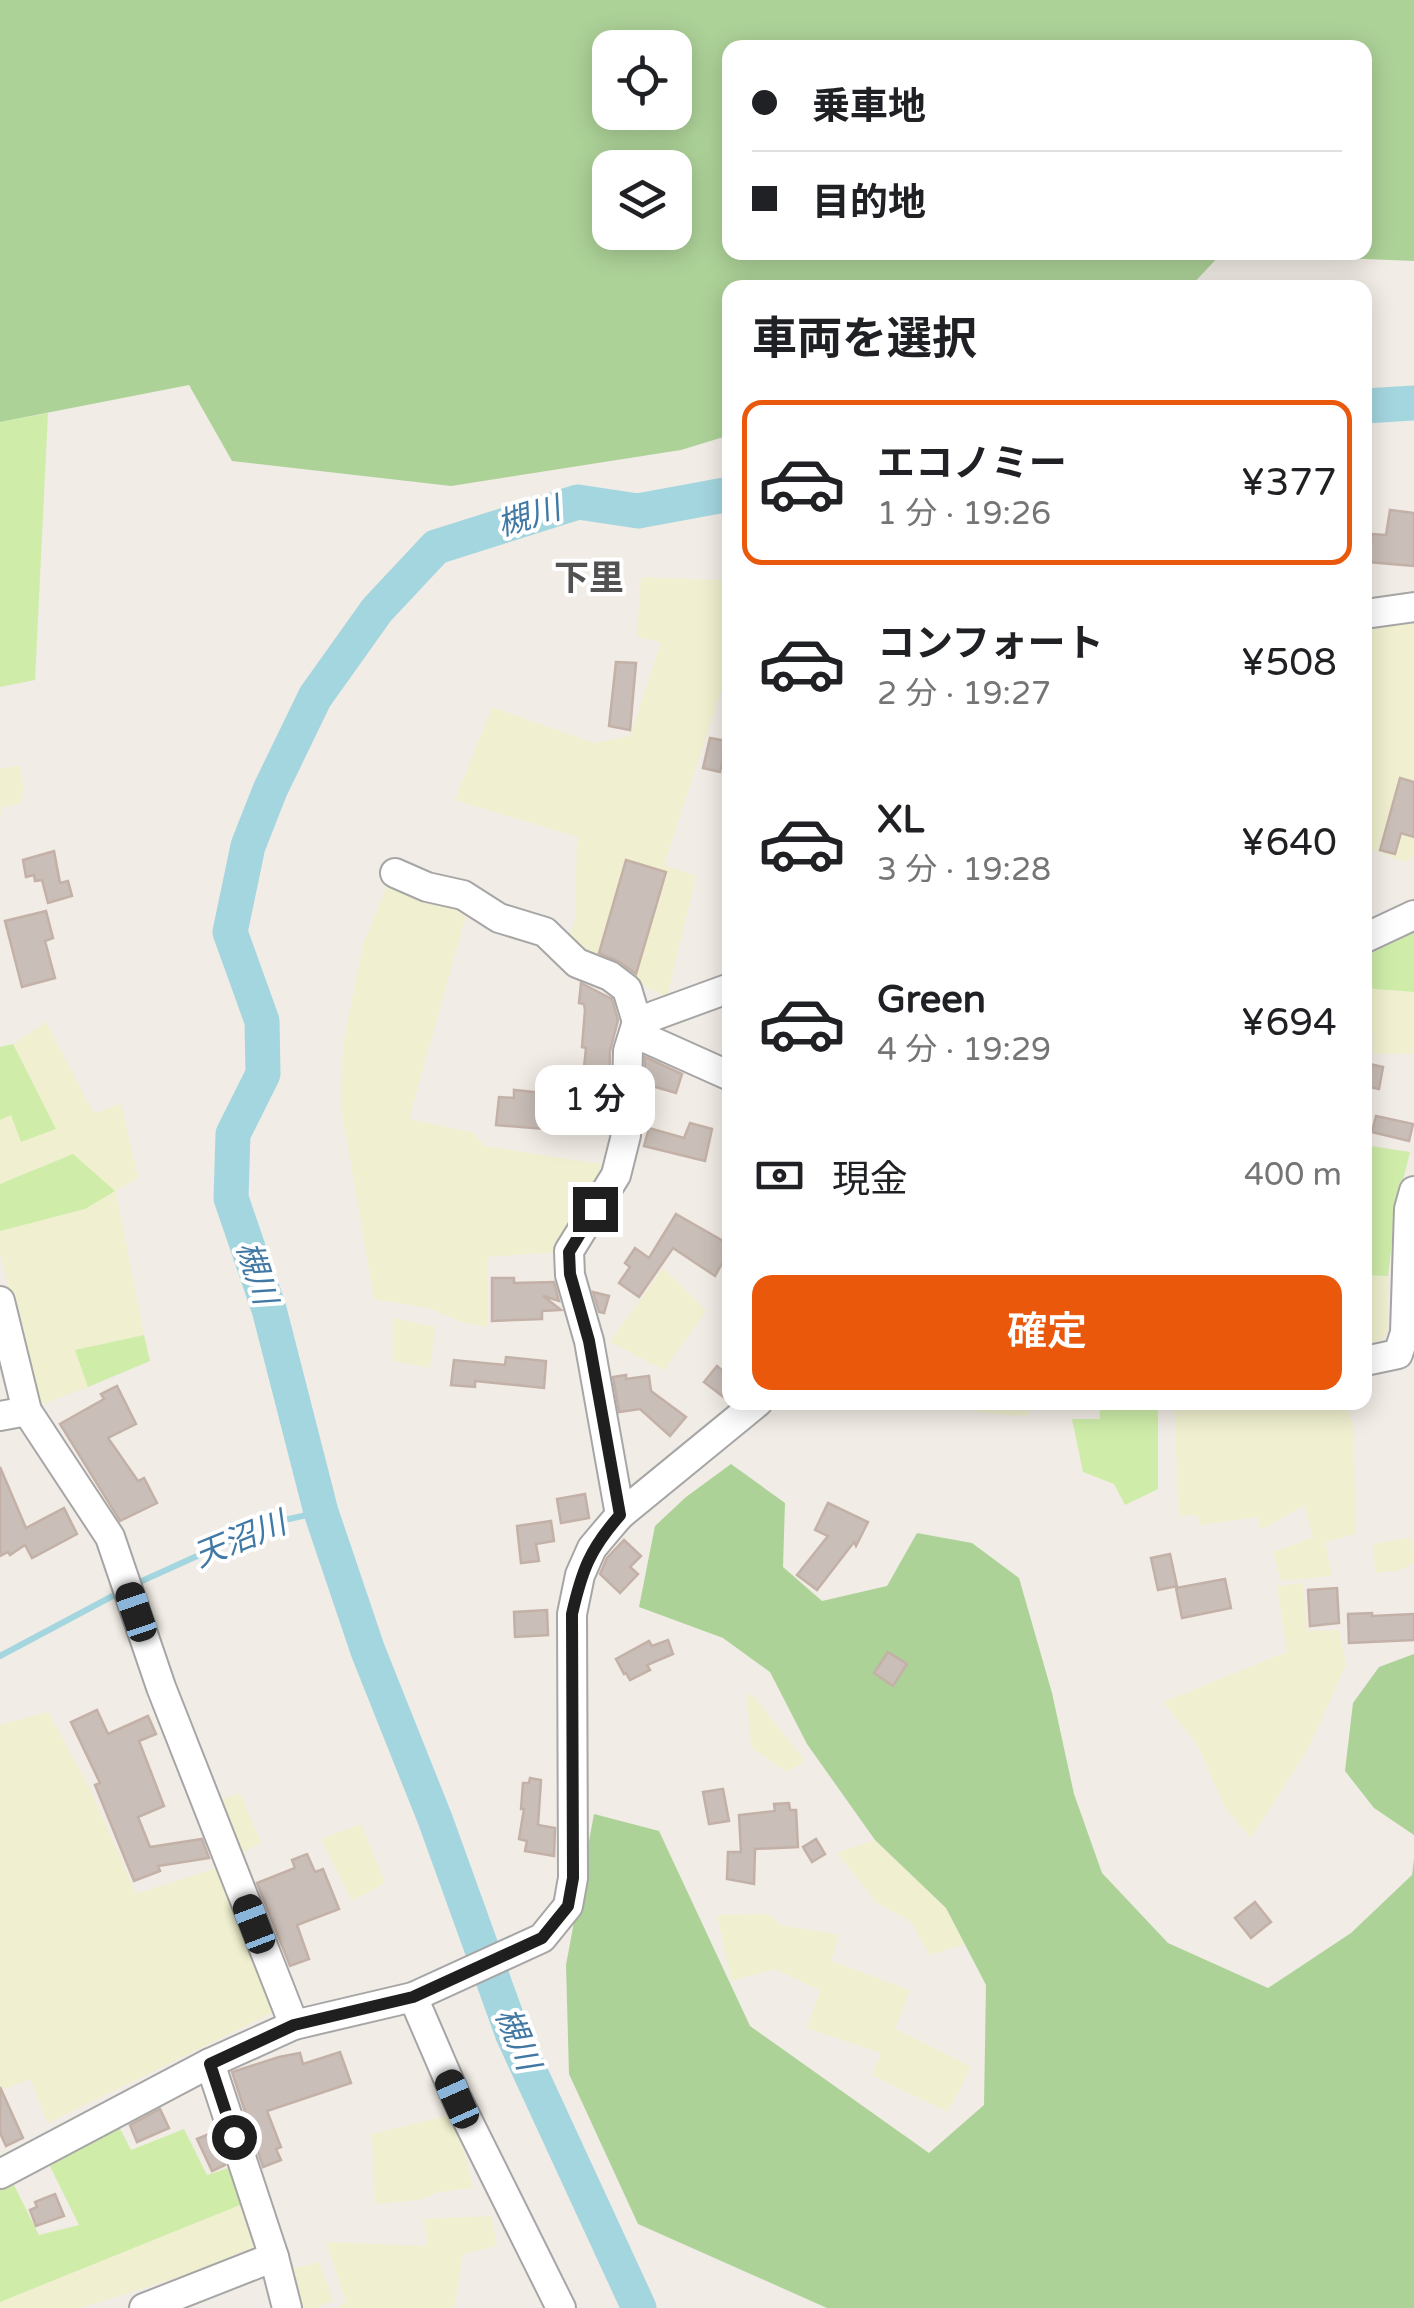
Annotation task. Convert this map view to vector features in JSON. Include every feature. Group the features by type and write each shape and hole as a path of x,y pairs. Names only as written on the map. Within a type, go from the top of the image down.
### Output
{"street":[{"path":"1372,613 1414,607"},
{"path":"395,873 427,887 463,895 499,918 545,932 576,963 610,976 627,989 635,1028 628,1051 626,1135 616,1174 569,1252 570,1274 589,1341 620,1515"},
{"path":"1372,935 1414,914"},
{"path":"635,1028 722,991"},
{"path":"635,1028 722,1072"},
{"path":"1372,1360 1398,1354 1405,1333 1409,1209 1414,1191"},
{"path":"0,1301 14,1414 110,1537 161,1687 294,2025"},
{"path":"0,2174 210,2064 294,2025 418,1994 542,1938 568,1906 573,1878 572,1614 580,1574 592,1548 620,1515 748,1410"},
{"path":"418,1994 457,2099 562,2308"},
{"path":"210,2064 274,2256 286,2308"},
{"path":"144,2308 274,2256"}],"green space":[{"path":"0,0 1414,0 1414,261 1372,259 1372,40 722,40 722,260 1215,260 1197,280 722,280 722,437 681,450 451,486 232,461 189,385 0,422"},
{"path":"48,413 35,680 0,687 0,422"},
{"path":"641,577 722,578 722,688 664,865 696,876 667,997 565,946 575,921 577,837 455,800 492,707 594,743 630,736 661,642 637,637"},
{"path":"1414,616 1414,855 1405,862 1372,850 1372,621"},
{"path":"20,765 20,804 2,807 0,820 0,769"},
{"path":"389,882 467,911 409,1119 474,1133 484,1146 601,1164 595,1188 556,1252 487,1257 488,1327 461,1322 428,1308 374,1299 341,1106 343,1044 363,944"},
{"path":"1414,925 1414,992 1372,989 1372,945"},
{"path":"1372,987 1414,992 1414,1054 1373,1054"},
{"path":"46,1022 94,1114 121,1103 138,1178 116,1191 144,1335 76,1350 88,1387 40,1405 24,1366 0,1254 0,1231 85,1209 73,1154 0,1184 0,1120 11,1114 56,1129 13,1044"},
{"path":"13,1044 56,1129 21,1142 11,1115 0,1120 0,1047"},
{"path":"1372,1146 1410,1152 1396,1208 1388,1276 1372,1275"},
{"path":"73,1154 115,1191 85,1209 0,1231 0,1184"},
{"path":"663,1268 706,1311 664,1370 610,1342"},
{"path":"1372,1275 1388,1276 1388,1332 1372,1350"},
{"path":"393,1318 435,1327 430,1368 394,1361"},
{"path":"144,1335 150,1361 88,1387 75,1350"},
{"path":"976,1410 1028,1410 1028,1417"},
{"path":"1099,1410 1158,1410 1158,1489 1125,1505 1114,1484 1083,1472 1072,1419 1100,1419"},
{"path":"1174,1410 1347,1410 1353,1426 1356,1534 1325,1542 1332,1576 1281,1581 1273,1552 1313,1537 1304,1505 1261,1530 1258,1517 1201,1525 1197,1515 1179,1516"},
{"path":"731,1464 785,1503 783,1567 822,1601 887,1586 917,1533 972,1543 1019,1578 1052,1693 1074,1794 1102,1873 1168,1943 1268,1988 1351,1933 1412,1875 1414,1859 1414,2308 827,2308 638,2224 569,2074 566,1965 594,1814 659,1831 750,2026 929,2153 984,2105 986,1985 946,1908 875,1840 807,1744 770,1672 723,1638 639,1607 655,1526"},
{"path":"1412,1537 1414,1563 1398,1571 1375,1573 1373,1544"},
{"path":"1303,1583 1307,1631 1339,1630 1346,1665 1307,1750 1251,1838 1226,1809 1197,1744 1163,1702 1287,1652 1277,1586"},
{"path":"1414,1654 1414,1835 1374,1808 1345,1771 1353,1703 1379,1667"},
{"path":"751,1693 805,1761 786,1772 751,1747 747,1698"},
{"path":"48,1712 90,1789 136,1894 219,1867 276,2011 48,2123 30,2079 0,2091 0,1725"},
{"path":"240,1793 261,1843 237,1855 215,1802"},
{"path":"361,1824 385,1883 352,1901 321,1839"},
{"path":"875,1840 946,1908 965,1944 930,1955 911,1922 877,1903 837,1853"},
{"path":"768,1914 781,1925 839,1935 831,1961 910,1990 895,2029 971,2067 948,2112 872,2075 881,2053 807,2028 820,1990 774,1969 731,1981 717,1915"},
{"path":"454,2114 473,2188 439,2192 419,2200 375,2204 372,2134"},
{"path":"116,2121 131,2150 184,2129 207,2175 234,2166 245,2203 0,2302 0,2186 11,2179 39,2235 79,2225 47,2160"},
{"path":"245,2203 259,2244 207,2268 81,2308 0,2308 0,2302"},
{"path":"491,2216 497,2246 463,2254 454,2308 338,2308 346,2302 326,2242 428,2246 424,2219"},
{"path":"319,2262 333,2301 315,2308 297,2308 287,2270"}],"building":[{"path":"1390,510 1414,513 1414,566 1372,562 1372,534 1386,535"},
{"path":"616,662 636,663 630,730 609,726"},
{"path":"710,738 722,740 720,772 703,768"},
{"path":"1400,778 1414,782 1414,837 1401,833 1395,854 1380,850"},
{"path":"54,851 60,883 68,881 72,896 48,903 42,880 35,881 34,875 26,877 23,860"},
{"path":"626,860 666,872 636,974 599,953"},
{"path":"46,911 53,938 45,941 55,978 22,987 5,921"},
{"path":"581,983 612,999 618,1020 610,1051 608,1134 496,1125 499,1097 514,1098 514,1090 581,1097 586,1048 582,1047 585,1010 584,1004 579,1003"},
{"path":"645,1057 682,1074 676,1093 645,1084"},
{"path":"1372,1065 1383,1067 1379,1089 1372,1088"},
{"path":"1376,1116 1413,1124 1409,1141 1372,1132"},
{"path":"690,1123 712,1129 705,1161 644,1146 649,1128 684,1138"},
{"path":"676,1214 722,1240 722,1263 715,1276 673,1248 639,1297 619,1283 630,1267 625,1263 635,1248 649,1258"},
{"path":"492,1278 514,1278 514,1283 554,1282 559,1301 543,1296 561,1310 542,1311 542,1319 492,1321"},
{"path":"593,1292 609,1296 604,1313 599,1312"},
{"path":"506,1357 546,1361 544,1388 475,1381 475,1387 451,1385 454,1360 505,1365"},
{"path":"717,1366 722,1370 722,1396 704,1382"},
{"path":"626,1375 626,1379 649,1376 651,1391 686,1417 670,1436 640,1409 619,1412 613,1377"},
{"path":"117,1386 136,1424 108,1438 138,1481 144,1478 157,1503 120,1521 60,1424 104,1399 101,1394"},
{"path":"0,1467 26,1528 64,1508 77,1534 32,1558 25,1545 10,1555 8,1552 0,1556"},
{"path":"585,1494 589,1518 561,1523 557,1499"},
{"path":"828,1503 868,1522 856,1546 854,1542 817,1590 797,1575 828,1536 815,1530"},
{"path":"551,1521 554,1541 536,1544 539,1561 521,1563 517,1526"},
{"path":"624,1540 641,1556 630,1567 638,1574 620,1593 600,1574 607,1558"},
{"path":"1170,1554 1177,1586 1158,1590 1151,1558"},
{"path":"1225,1579 1231,1608 1182,1618 1176,1588"},
{"path":"1337,1588 1339,1623 1310,1626 1308,1590"},
{"path":"547,1610 548,1635 515,1637 514,1612"},
{"path":"1348,1614 1414,1614 1414,1640 1349,1643"},
{"path":"668,1640 673,1654 647,1665 650,1670 630,1680 624,1674 616,1659 649,1641 652,1646"},
{"path":"888,1652 907,1664 893,1686 874,1673"},
{"path":"97,1710 108,1734 148,1716 156,1734 139,1741 164,1806 138,1817 150,1847 202,1839 209,1858 158,1866 160,1871 134,1881 95,1785 100,1783 71,1722"},
{"path":"530,1778 541,1780 538,1825 555,1828 554,1856 525,1851 527,1841 519,1839 523,1783 529,1783"},
{"path":"723,1789 729,1821 709,1824 703,1792"},
{"path":"789,1803 790,1810 796,1810 798,1847 755,1849 754,1884 727,1879 728,1852 741,1852 739,1815 775,1811 774,1804"},
{"path":"816,1839 825,1854 812,1862 803,1847"},
{"path":"307,1854 315,1872 323,1869 339,1909 297,1925 309,1959 290,1966 257,1883 295,1868 292,1860"},
{"path":"1255,1902 1271,1922 1251,1938 1235,1918"},
{"path":"340,2052 351,2083 267,2111 281,2147 276,2149 281,2160 263,2167 232,2072 300,2053 303,2064"},
{"path":"0,2087 23,2138 6,2146 0,2133"},
{"path":"160,2109 169,2128 137,2142 130,2125"},
{"path":"214,2132 225,2165 212,2171 197,2139"},
{"path":"55,2194 64,2216 36,2226 30,2210 37,2207 35,2202"}],"waterway":[{"name":"槻川","path":"1372,406 1414,403"},
{"name":"槻川","path":"639,2308 513,2035 435,1819 368,1651 321,1512 269,1309 231,1198 233,1134 263,1074 262,1021 230,932 248,846 315,697 377,610 436,547 578,502 638,511 722,495"},
{"name":"天沼川","path":"133,1585 270,1523 321,1512"},
{"name":"天沼川","path":"0,1656 122,1591"}],"district":[{"name":"下里","path":"589,579"}],"route":[{"path":"234,2137 210,2064 294,2025 413,1997 542,1938 568,1906 573,1878 572,1614 580,1574 592,1548 620,1515 589,1341 570,1274 569,1252 595,1209"}]}
